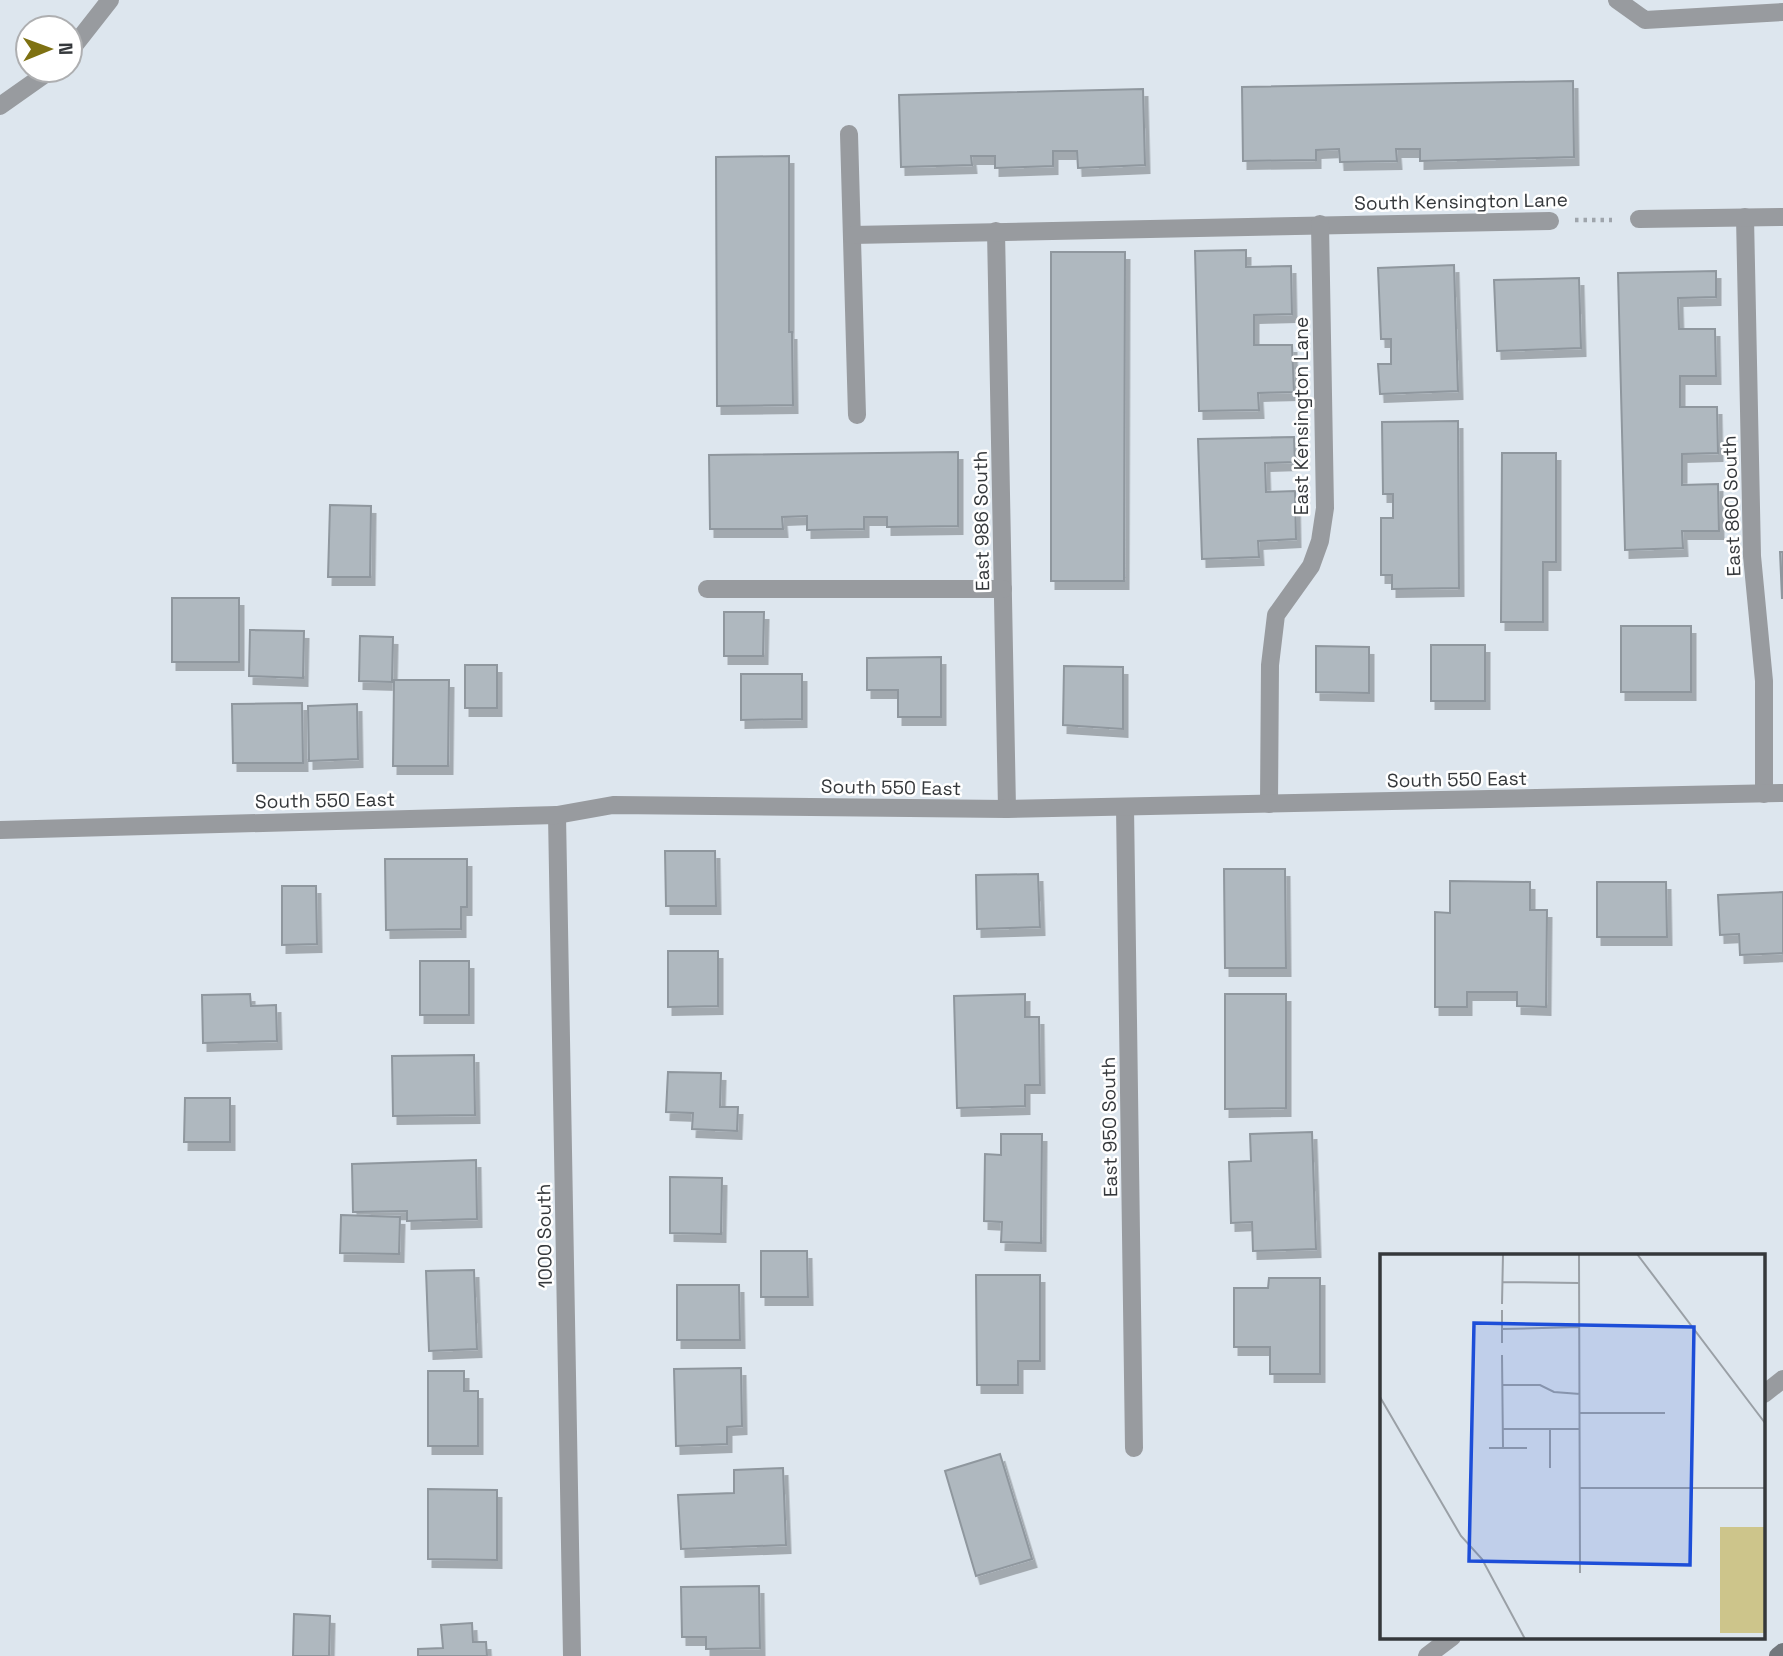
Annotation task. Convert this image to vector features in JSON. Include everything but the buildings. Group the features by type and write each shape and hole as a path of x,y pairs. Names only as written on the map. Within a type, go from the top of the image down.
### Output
{"main road":[{"path":"1777,1656 1783,1652"}],"street":[{"path":"84,33 110,0"},
{"path":"1617,0 1646,20 1783,12"},
{"path":"0,106 31,84"},
{"path":"849,134 857,415"},
{"name":"East 860 South","path":"1745,217 1752,556 1764,681 1764,794"},
{"path":"1639,219 1783,217"},
{"name":"South Kensington Lane","path":"852,235 1550,221"},
{"name":"East Kensington Lane","path":"1269,804 1270,665 1276,615 1311,566 1320,541 1325,508 1320,224"},
{"name":"East 986 South","path":"996,232 1007,809"},
{"path":"707,589 1003,589"},
{"name":"South 550 East","path":"0,830 557,815 613,804 1007,809 1783,793"},
{"name":"East 950 South","path":"1125,807 1134,1448"},
{"name":"1000 South","path":"557,815 572,1656"},
{"path":"1766,1393 1783,1380"},
{"path":"1427,1656 1451,1638"}],"path":[{"name":"South Kensington Lane","path":"1550,221 1639,219"}]}
